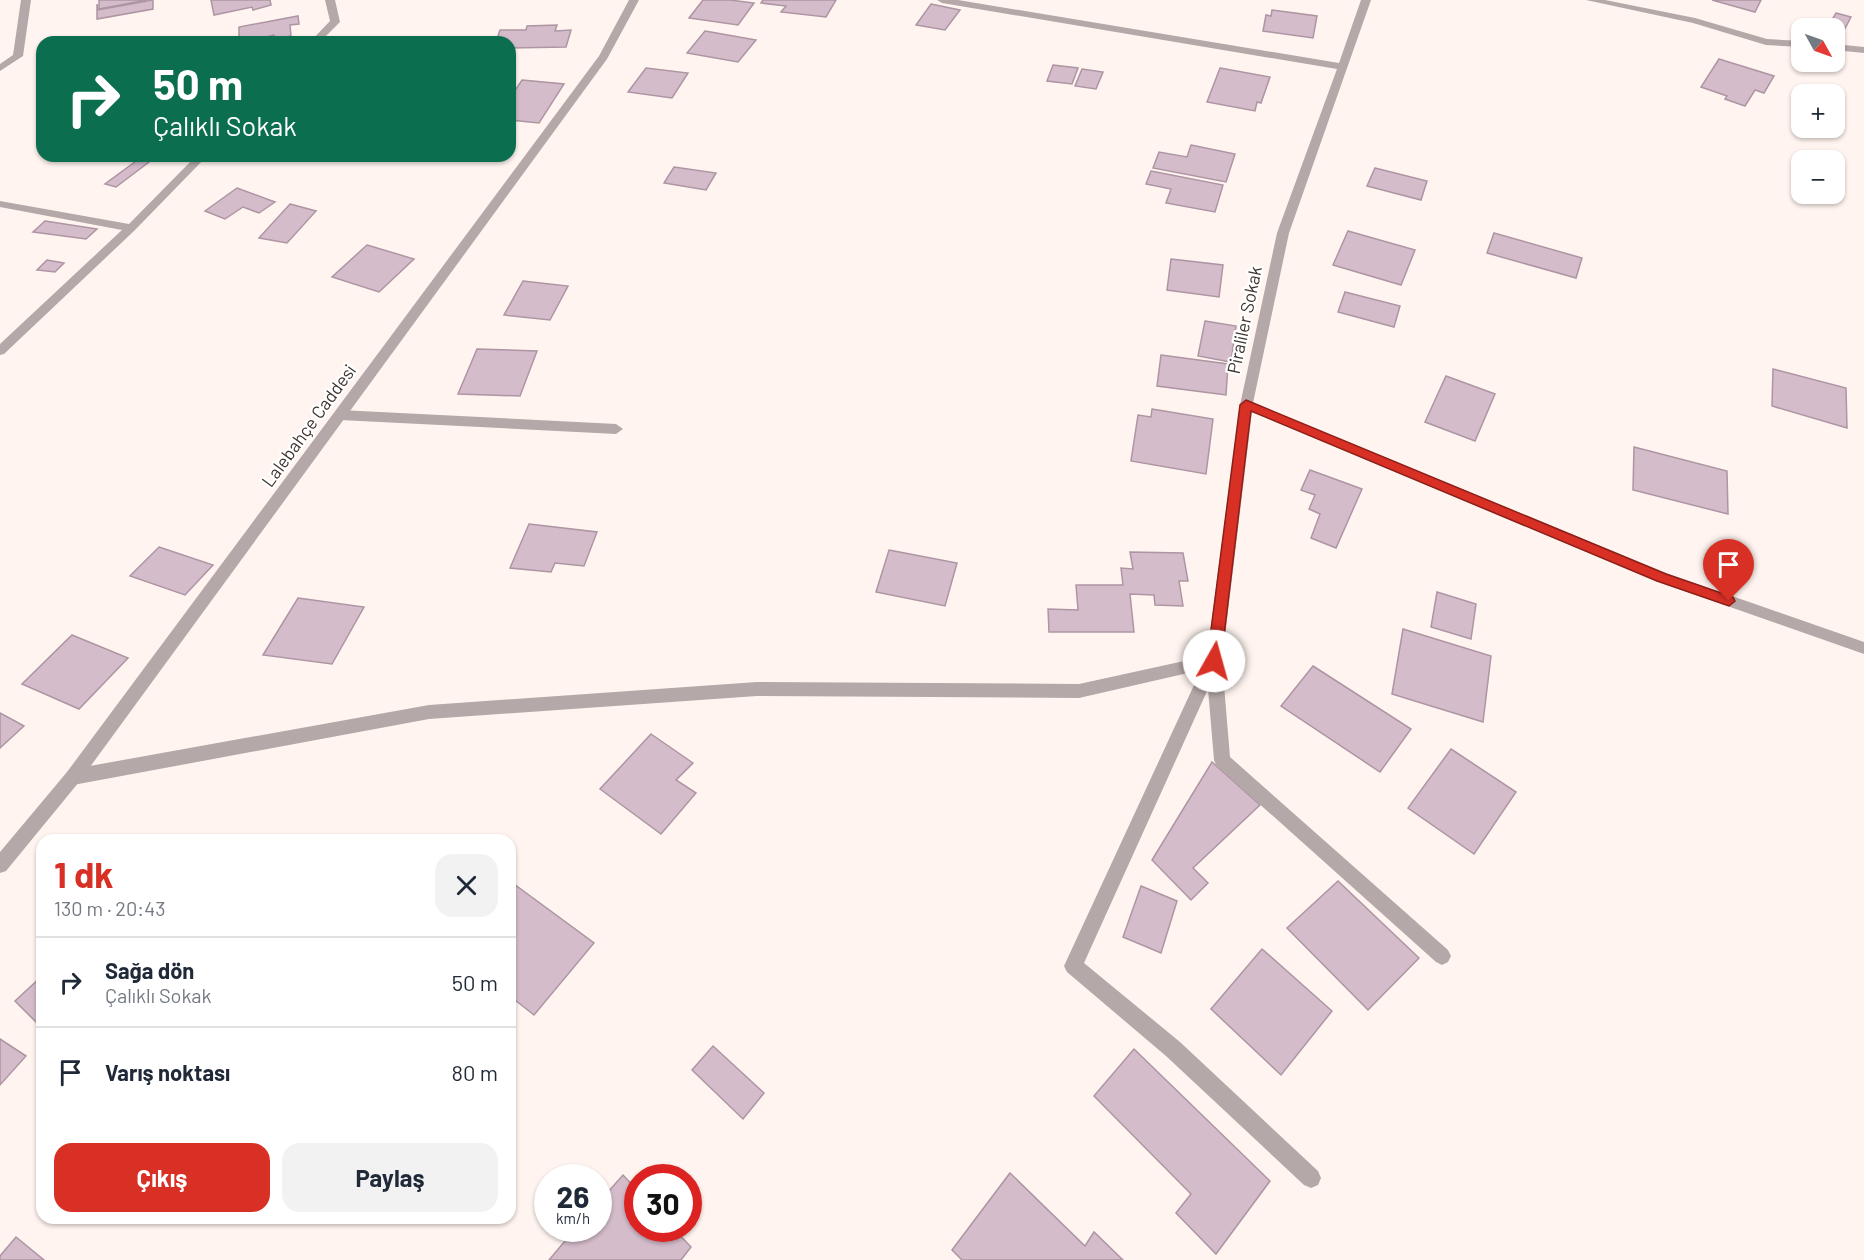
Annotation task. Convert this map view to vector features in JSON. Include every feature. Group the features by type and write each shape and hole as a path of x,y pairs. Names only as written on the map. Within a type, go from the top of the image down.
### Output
{"street":[{"path":"0,68 18,56 26,0"},
{"path":"321,36 335,22 330,0"},
{"name":"Lalebahçe Caddesi","path":"0,865 73,777 604,57 634,0"},
{"path":"942,0 1343,67"},
{"name":"Piraliler Sokak","path":"1214,661 1246,405 1283,233 1366,0"},
{"path":"1591,0 1695,21 1766,42 1791,43"},
{"path":"1845,48 1864,50"},
{"path":"0,351 131,228 196,162"},
{"path":"0,204 131,228"},
{"path":"1246,405 1661,577 1864,648"},
{"path":"340,415 616,429"},
{"path":"73,777 429,712 757,689 1079,691 1214,661"},
{"path":"1214,661 1222,760 1442,956"},
{"path":"1214,661 1073,966 1173,1049 1311,1178"}],"building":[{"path":"99,0 147,0 99,9"},
{"path":"153,0 153,9 97,19 97,4 98,10"},
{"path":"211,0 270,0 271,5 253,10 252,7 214,15"},
{"path":"703,0 754,3 738,25 689,18"},
{"path":"763,0 836,0 826,17 781,12 786,6 761,3"},
{"path":"1712,0 1761,0 1755,12"},
{"path":"931,4 960,10 945,30 916,25"},
{"path":"1272,10 1317,16 1313,38 1263,31 1266,15 1271,16"},
{"path":"1836,13 1851,17 1845,28 1845,18 1833,18"},
{"path":"298,16 299,24 290,25 291,36 239,36 239,27"},
{"path":"557,25 555,31 571,30 566,47 516,48 516,36 498,36 500,30 526,30 527,26"},
{"path":"705,31 756,40 738,62 687,53"},
{"path":"1719,59 1774,76 1764,93 1755,90 1745,106 1725,99 1727,96 1701,87"},
{"path":"1053,65 1078,68 1072,84 1047,81"},
{"path":"646,68 688,73 672,98 628,92"},
{"path":"1220,68 1270,77 1261,103 1257,102 1255,111 1207,102"},
{"path":"1082,69 1103,72 1096,89 1075,86"},
{"path":"522,80 564,84 539,123 516,121 516,89"},
{"path":"1191,145 1235,154 1226,182 1153,168 1159,152 1187,157"},
{"path":"135,162 149,162 116,187 105,184"},
{"path":"674,167 716,173 706,190 664,183"},
{"path":"1375,168 1427,181 1421,200 1367,186"},
{"path":"1151,171 1223,185 1215,212 1166,203 1171,189 1146,184"},
{"path":"237,188 275,202 259,213 243,207 225,219 205,211"},
{"path":"290,204 316,211 287,243 259,238"},
{"path":"45,221 97,229 86,239 33,232"},
{"path":"1348,231 1415,250 1401,285 1333,265"},
{"path":"1494,233 1582,258 1576,278 1487,253"},
{"path":"367,245 414,259 379,292 332,277"},
{"path":"1171,259 1223,265 1219,297 1167,290"},
{"path":"47,260 64,263 55,272 37,270"},
{"path":"523,281 568,286 550,320 504,315"},
{"path":"1345,292 1400,306 1394,327 1338,312"},
{"path":"1205,321 1236,326 1231,362 1198,356"},
{"path":"477,349 537,351 520,396 458,394"},
{"path":"1161,355 1228,364 1226,395 1157,386"},
{"path":"1773,369 1846,388 1847,428 1772,406"},
{"path":"1446,376 1495,394 1475,441 1425,422"},
{"path":"1152,409 1213,419 1206,474 1131,461 1138,415 1151,417"},
{"path":"1634,447 1727,471 1728,514 1633,490"},
{"path":"1310,470 1362,489 1336,548 1311,538 1320,514 1309,509 1315,495 1301,490"},
{"path":"529,524 597,532 584,566 555,563 551,572 510,568"},
{"path":"159,547 213,565 185,595 130,576"},
{"path":"889,550 957,563 945,606 876,592"},
{"path":"1130,552 1183,553 1188,581 1179,581 1183,606 1155,605 1154,595 1130,594 1134,632 1049,632 1048,609 1078,610 1076,585 1123,585 1121,568 1133,569"},
{"path":"1437,592 1476,604 1471,639 1431,627"},
{"path":"298,598 364,607 332,664 263,655"},
{"path":"1403,629 1491,656 1483,722 1392,694"},
{"path":"72,635 128,658 79,709 22,684"},
{"path":"1313,666 1411,729 1380,772 1281,706"},
{"path":"0,713 24,726 0,748"},
{"path":"651,734 693,763 676,780 696,793 661,834 600,789"},
{"path":"1451,749 1516,792 1474,854 1408,808"},
{"path":"1212,762 1260,805 1193,868 1208,883 1191,900 1152,860"},
{"path":"1338,881 1419,958 1368,1010 1287,928"},
{"path":"516,885 594,943 534,1015 516,1001"},
{"path":"1141,886 1177,901 1161,953 1123,937"},
{"path":"1262,949 1332,1011 1281,1075 1211,1009"},
{"path":"36,982 36,1022 15,1001"},
{"path":"0,1039 26,1056 0,1085"},
{"path":"713,1046 764,1093 743,1119 692,1070"},
{"path":"1134,1049 1270,1181 1216,1254 1176,1213 1191,1194 1094,1096"},
{"path":"1010,1173 1085,1246 1094,1232 1123,1260 962,1260 952,1250"},
{"path":"623,1175 624,1242 686,1242 691,1247 681,1260 549,1260 564,1242 612,1242 612,1187"},
{"path":"16,1237 44,1260 0,1260 0,1256"}],"route":[{"path":"1214,661 1246,405 1661,577 1729,601"}]}
